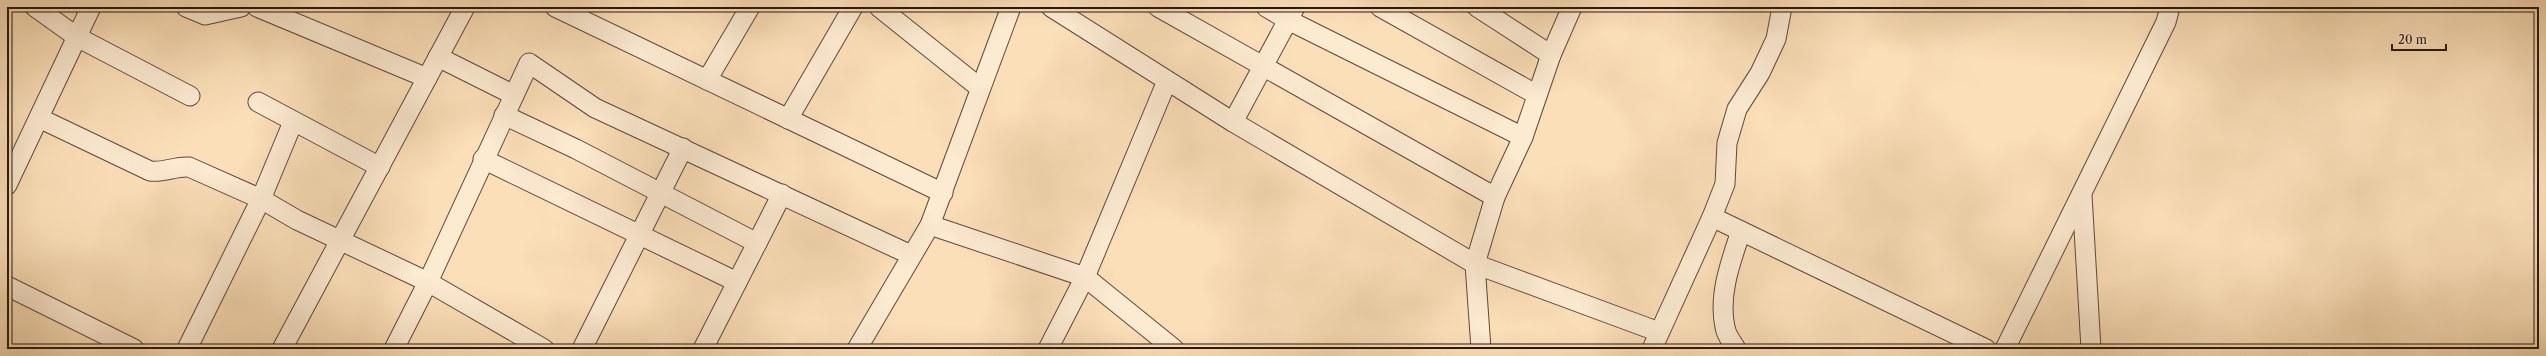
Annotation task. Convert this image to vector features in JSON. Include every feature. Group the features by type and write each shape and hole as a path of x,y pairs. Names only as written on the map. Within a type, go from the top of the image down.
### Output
{"street":[{"path":"35,7 77,38 190,96"},
{"path":"7,185 91,7"},
{"path":"186,7 205,15 241,7"},
{"path":"257,7 427,78"},
{"path":"282,349 465,7"},
{"path":"555,7 943,193"},
{"path":"707,80 750,7"},
{"path":"788,119 852,7"},
{"path":"879,7 980,88"},
{"path":"857,349 930,225 1011,7"},
{"path":"1051,7 1232,122 1475,264 1660,332"},
{"path":"1158,7 1495,197"},
{"path":"1266,7 1291,14 1522,137"},
{"path":"1380,7 1537,95"},
{"path":"1477,7 1551,54"},
{"path":"1652,349 1712,217 1725,184 1727,143 1737,109 1760,73 1776,39 1782,7"},
{"path":"2005,349 2166,22 2170,7"},
{"path":"1481,349 1475,264 1495,197 1522,137 1551,54 1564,10"},
{"path":"1232,122 1291,14"},
{"path":"438,57 514,94"},
{"path":"394,349 428,282 483,159 529,63 595,108 911,255"},
{"path":"1048,349 1086,277 1168,80"},
{"path":"258,102 380,167"},
{"path":"504,115 576,149 757,243"},
{"path":"39,118 150,171 161,173 182,166 189,167 261,199 296,220 428,282 544,349"},
{"path":"186,349 261,199 293,122"},
{"path":"582,349 683,148"},
{"path":"483,159 737,282"},
{"path":"703,349 782,194"},
{"path":"2082,194 2091,349"},
{"path":"1712,217 1986,349"},
{"path":"930,225 1086,277 1174,349"},
{"path":"1736,349 1725,329 1723,313 1724,288 1741,231"},
{"path":"7,286 134,349"}]}
